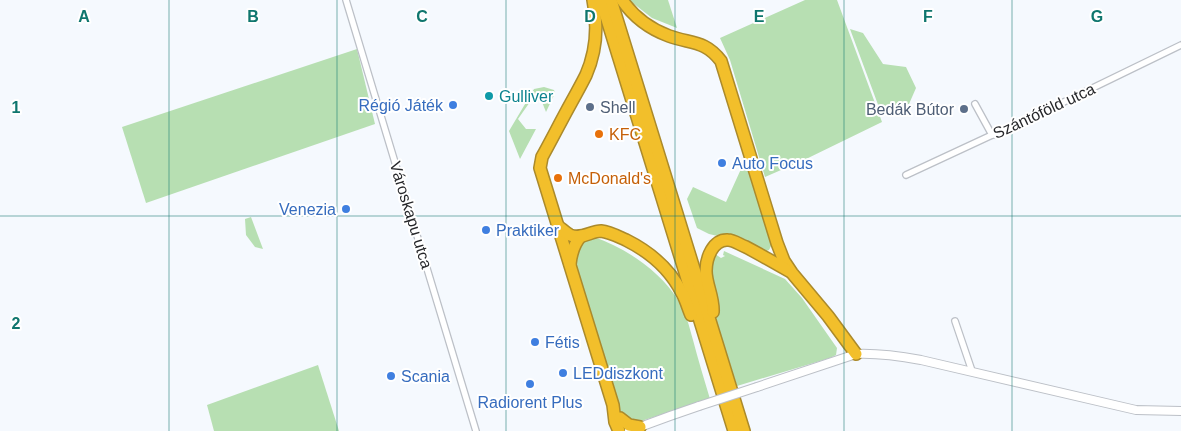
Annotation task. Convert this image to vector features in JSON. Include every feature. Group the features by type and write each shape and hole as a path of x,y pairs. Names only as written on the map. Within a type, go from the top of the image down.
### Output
{"highway":[{"path":"593,0 596,23 594,46 587,72 542,157 540,165 618,427 629,425 634,429"},
{"path":"601,0 708,328 744,431"},
{"path":"611,0 708,328 734,431"},
{"path":"622,0 630,12 648,25 666,35 702,44 715,53 721,61 776,246 778,265"},
{"path":"558,226 570,235 578,237"},
{"path":"563,243 568,244 578,237 600,231 630,242 658,260 683,294 692,316 708,328"},
{"path":"570,266 578,237"},
{"path":"708,328 713,308 706,271 709,253 716,244 723,240 729,240 761,255 792,273"},
{"path":"761,255 769,253 776,246"},
{"path":"776,246 792,273 828,316 856,354"}],"street":[{"name":"Városkapu utca","path":"346,0 476,431"},
{"name":"Szántóföld utca","path":"906,175 992,135 998,134 1181,45"},
{"path":"975,104 992,135"},
{"path":"955,321 972,371"},
{"path":"634,429 856,354 870,353 894,355 972,371 1136,410 1181,411"}],"green space":[{"path":"629,0 668,0 677,28 652,18"},
{"path":"805,0 837,0 882,122 765,177 730,60 720,38"},
{"path":"850,29 863,33 883,64 906,67 916,88 909,104 887,111 880,110"},
{"path":"357,49 375,124 146,203 122,127"},
{"path":"544,87 554,90 555,93 546,112 542,102 532,99 518,119 526,129 536,129 520,159 509,131 534,89"},
{"path":"746,158 772,244 769,250 761,253 697,228 687,199 693,187 726,202"},
{"path":"251,217 263,249 255,247 246,235 245,219"},
{"path":"594,237 630,254 652,270 671,289 681,305 689,324 710,399 638,422 624,418 619,411 578,285 574,256 582,244"},
{"path":"724,251 785,279 802,298 837,348 836,355 737,386 716,320 712,279 712,262 715,254 721,258 725,256 723,255"},
{"path":"318,365 339,431 214,431 207,405"}],"place":[{"name":"Gulliver","path":"489,96"},
{"name":"Régió Játék","path":"453,105"},
{"name":"Shell","path":"590,107"},
{"name":"Bedák Bútor","path":"964,109"},
{"name":"KFC","path":"599,134"},
{"name":"Auto Focus","path":"722,163"},
{"name":"McDonald's","path":"558,178"},
{"name":"Venezia","path":"346,209"},
{"name":"Praktiker","path":"486,230"},
{"name":"Fétis","path":"535,342"},
{"name":"LEDdiszkont","path":"563,373"},
{"name":"Scania","path":"391,376"},
{"name":"Radiorent Plus","path":"530,384"}]}
